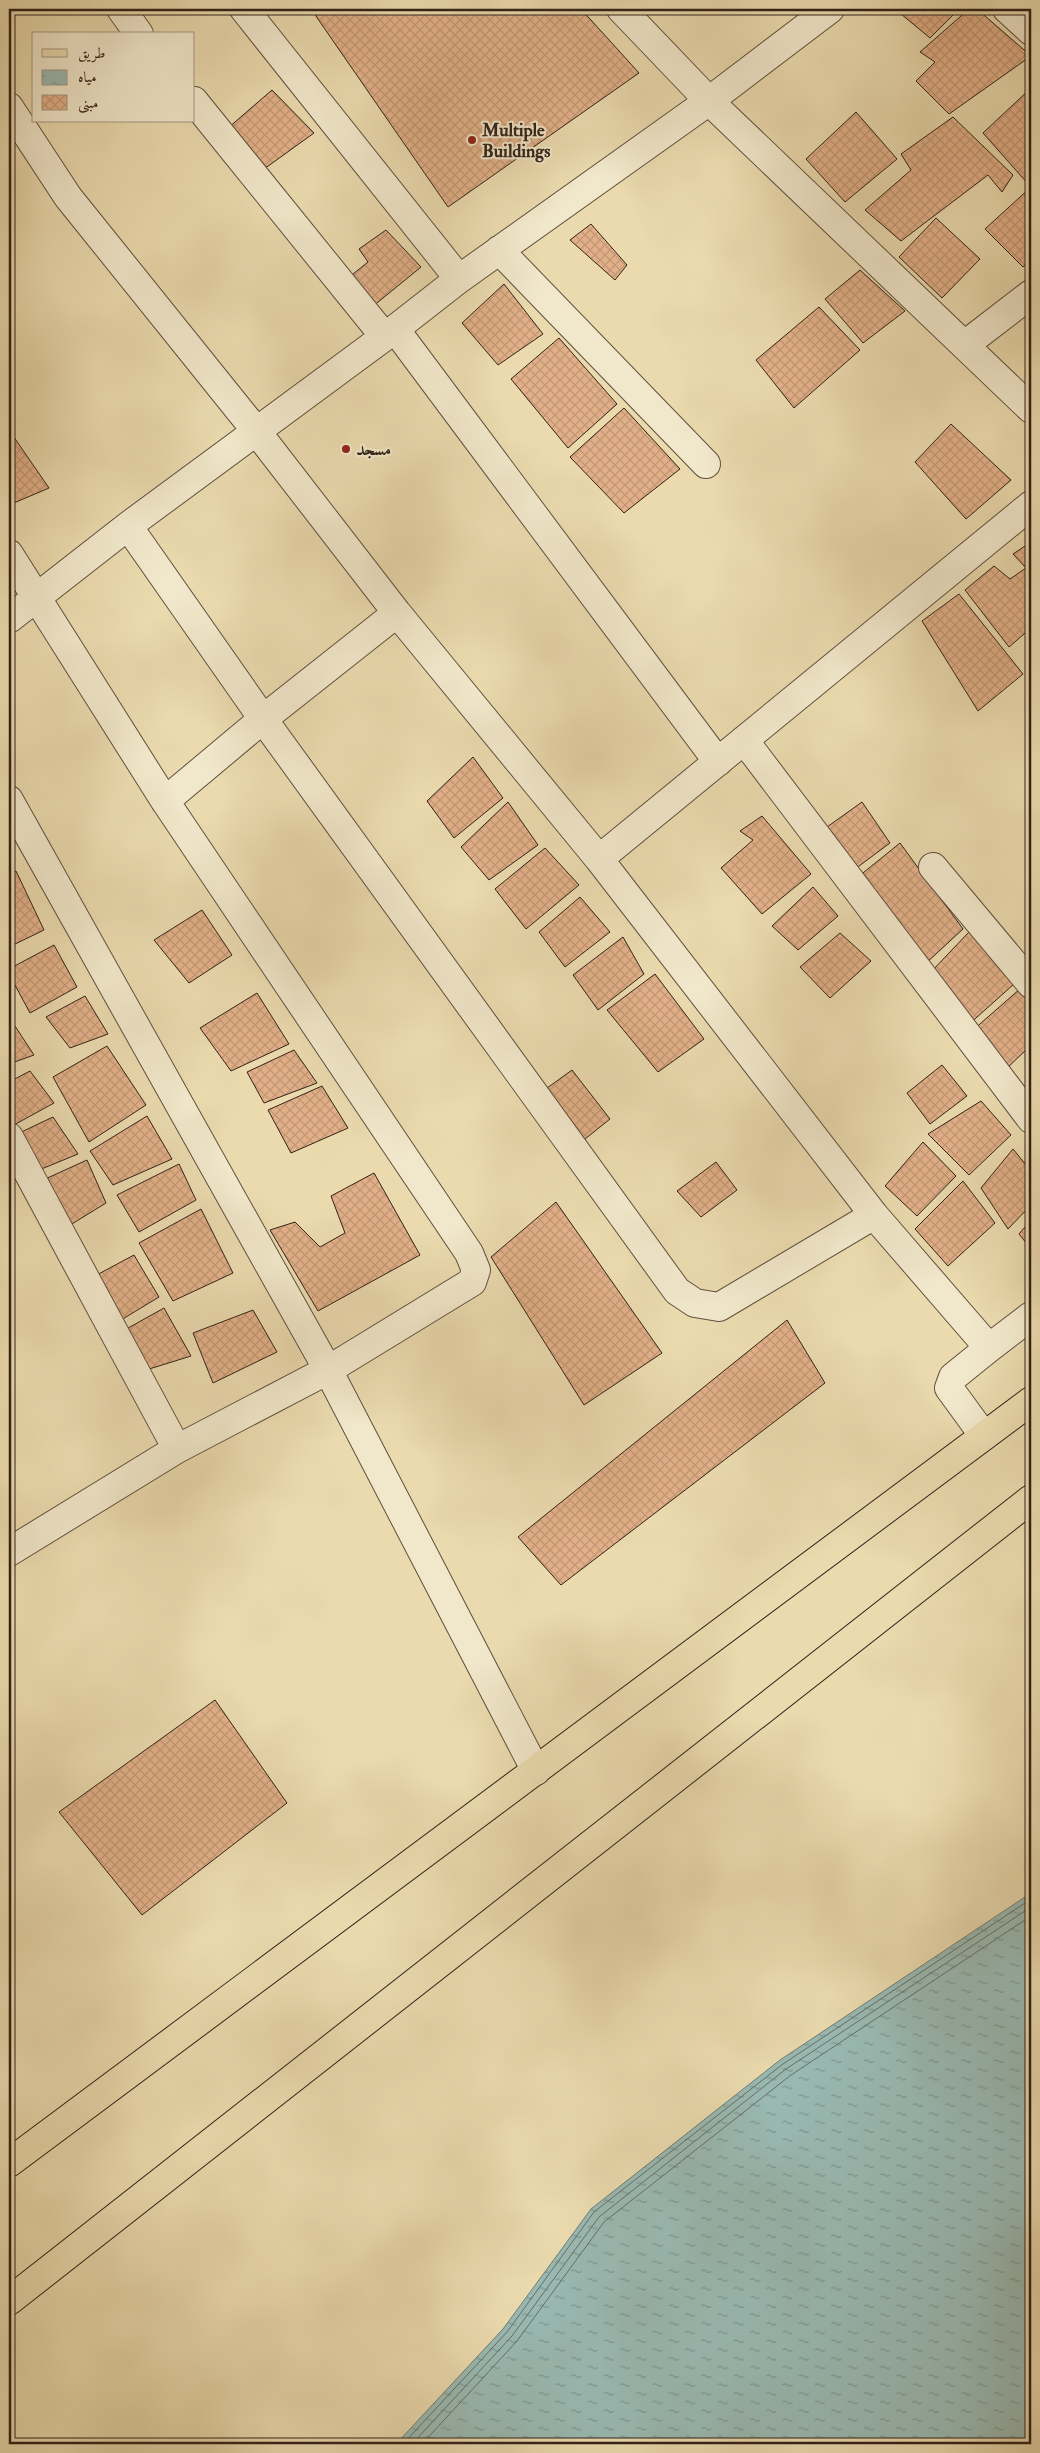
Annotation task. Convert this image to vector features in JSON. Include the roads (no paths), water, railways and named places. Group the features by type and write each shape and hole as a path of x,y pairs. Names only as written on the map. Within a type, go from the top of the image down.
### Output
{"main road":[{"path":"9,2163 1031,1401"},
{"path":"9,2301 1031,1500"}],"street":[{"path":"121,9 138,32"},
{"path":"244,9 459,279"},
{"path":"621,9 709,100 1031,408"},
{"path":"9,620 128,526 390,333 459,279 709,100 830,9"},
{"path":"1007,9 1031,31"},
{"path":"195,102 390,333 718,762"},
{"path":"9,107 68,197 257,432 397,613 599,859 874,1215 989,1348"},
{"path":"499,250 706,464"},
{"path":"966,344 1031,294"},
{"path":"599,859 1031,505"},
{"path":"128,526 263,719 677,1291 695,1304 719,1306 874,1215"},
{"path":"9,554 36,600 165,801 469,1253 476,1270 472,1282 328,1370 176,1450 9,1552"},
{"path":"165,801 263,719 397,613"},
{"path":"744,740 1031,1119"},
{"path":"9,800 328,1370 536,1771"},
{"path":"932,868 1031,984"},
{"path":"9,1137 176,1450"},
{"path":"984,1436 949,1388 953,1377 1031,1316"}],"water":[{"path":"1031,1893 1031,2444 396,2444 503,2329 591,2209 780,2060"}],"place":[{"name":"Multiple Buildings","path":"472,140"},
{"name":"مسجد","path":"346,449"}]}
